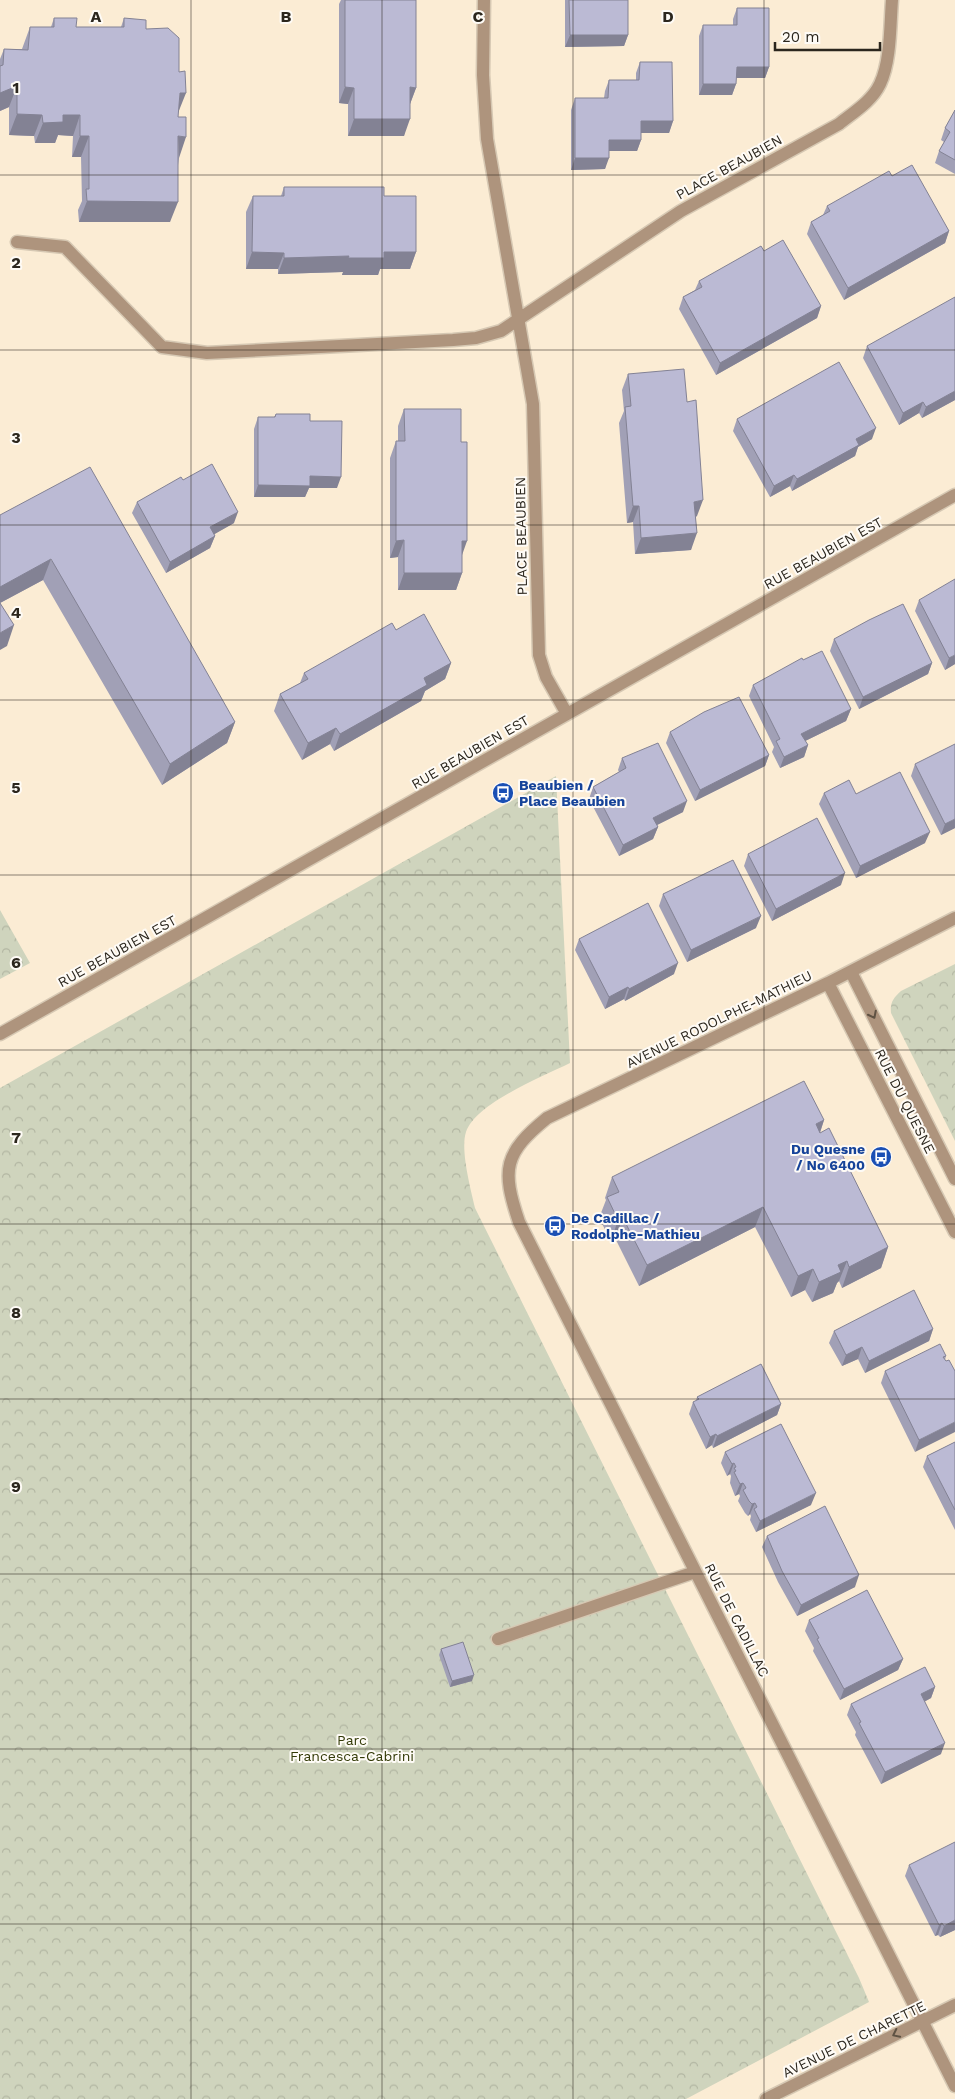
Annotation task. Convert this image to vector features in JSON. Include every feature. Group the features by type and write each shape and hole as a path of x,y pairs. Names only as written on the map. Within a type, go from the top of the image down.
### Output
{"street":[{"name":"PLACE BEAUBIEN","path":"484,0 483,75 487,139 517,321 533,404 539,655 546,678 567,714"},
{"name":"PLACE BEAUBIEN","path":"17,242 65,247 162,347 207,353 476,338 501,331 681,211 839,124 859,109 880,84 886,67 892,0"},
{"name":"RUE BEAUBIEN EST","path":"0,1034 955,495"},
{"name":"AVENUE RODOLPHE-MATHIEU","path":"509,1162 524,1137 547,1118 851,972 955,918"},
{"path":"851,972 955,1179"},
{"name":"RUE DU QUESNE","path":"828,983 955,1232"},
{"name":"RUE DE CADILLAC","path":"509,1162 510,1194 519,1222 955,2086"},
{"path":"498,1639 696,1572"},
{"name":"AVENUE DE CHARETTE","path":"766,2099 955,2005"}],"green space":[{"name":"Parc Francesca-Cabrini","path":"556,776 570,1063 511,1092 496,1101 472,1121 466,1132 464,1149 475,1208 859,1978 869,2002 686,2099 0,2099 0,1088"},
{"path":"0,910 30,963 0,979"},
{"path":"955,964 955,1141 891,1013 891,1006 901,991"}],"building":[{"path":"345,0 416,0 416,88 410,87 410,119 354,119 354,88 345,87"},
{"path":"569,0 628,0 628,35 570,35"},
{"path":"737,8 769,8 769,67 737,67 736,84 703,84 703,25 737,25"},
{"path":"54,18 77,18 76,27 124,27 124,18 146,20 146,29 168,28 179,38 179,72 185,71 186,93 180,93 178,117 186,117 186,137 178,136 178,202 87,201 86,189 89,189 89,136 80,136 80,115 63,115 63,122 43,123 42,115 17,114 17,86 0,93 0,66 3,65 4,49 28,50 30,27 54,27"},
{"path":"640,62 672,62 673,121 641,121 641,140 609,140 609,158 575,158 575,98 608,98 609,80 639,80"},
{"path":"955,110 955,160 939,151 950,132 945,128"},
{"path":"912,165 949,231 848,288 811,222 830,211 827,206 889,171 892,176"},
{"path":"284,187 384,187 384,196 416,196 416,252 384,252 384,258 348,258 349,256 284,258 284,253 252,252 253,196 284,196"},
{"path":"783,240 821,306 720,363 683,297 702,287 699,281 761,246 764,251"},
{"path":"955,297 955,391 926,407 923,402 903,413 867,346"},
{"path":"839,362 876,428 856,439 859,445 797,479 794,475 774,486 737,419"},
{"path":"684,369 687,402 696,400 703,500 694,502 697,533 641,538 639,506 633,506 625,407 631,406 628,374"},
{"path":"404,409 461,409 461,442 467,442 467,541 462,541 462,573 404,573 404,540 396,541 396,441 405,441"},
{"path":"276,414 310,414 310,421 342,421 341,477 310,476 310,486 258,485 258,417 275,417"},
{"path":"212,464 238,512 210,527 215,536 170,562 137,502 181,477 183,480"},
{"path":"90,467 235,722 170,764 51,559 0,587 0,515"},
{"path":"955,579 955,655 949,658 919,600"},
{"path":"0,603 14,625 0,633"},
{"path":"903,604 932,663 863,697 834,639"},
{"path":"424,614 451,663 424,678 427,685 340,734 336,728 308,743 280,694 308,679 304,673 392,623 396,630"},
{"path":"822,651 851,709 801,734 808,745 784,757 776,741 780,739 753,685 802,658 803,660"},
{"path":"739,697 769,755 700,790 670,732 704,712"},
{"path":"658,743 687,801 653,818 658,827 623,845 593,787 626,768 622,758"},
{"path":"955,744 955,819 945,824 915,764"},
{"path":"900,772 930,832 860,866 824,793 849,780 856,794"},
{"path":"817,818 845,873 776,909 748,854"},
{"path":"733,860 761,916 691,950 663,894"},
{"path":"648,903 678,963 629,989 628,987 609,997 579,939"},
{"path":"804,1081 824,1120 816,1124 820,1133 829,1128 888,1247 849,1267 847,1261 838,1265 841,1272 819,1282 813,1269 798,1276 763,1207 647,1265 623,1218 618,1220 607,1197 619,1192 612,1177"},
{"path":"914,1290 933,1329 869,1361 862,1347 846,1355 834,1331"},
{"path":"940,1344 946,1356 943,1357 946,1361 949,1360 955,1371 955,1422 919,1440 885,1371"},
{"path":"761,1364 781,1404 717,1436 716,1434 710,1437 693,1402 699,1399 697,1397"},
{"path":"781,1424 816,1493 760,1521 754,1509 757,1507 755,1503 752,1504 749,1501 743,1490 746,1488 745,1486 743,1483 740,1484 734,1472 736,1467 725,1452"},
{"path":"955,1442 955,1510 927,1456"},
{"path":"825,1506 859,1575 801,1605 782,1571 767,1536"},
{"path":"867,1590 903,1659 844,1689 809,1620"},
{"path":"463,1642 474,1675 452,1681 441,1649"},
{"path":"925,1667 935,1687 921,1694 945,1743 885,1772 851,1704"},
{"path":"955,1842 955,1920 944,1926 942,1923 939,1925 909,1865"}],"place":[{"name":"Beaubien / Place Beaubien","path":"503,793"},
{"name":"Du Quesne / No 6400","path":"881,1157"},
{"name":"De Cadillac / Rodolphe-Mathieu","path":"555,1226"}]}
